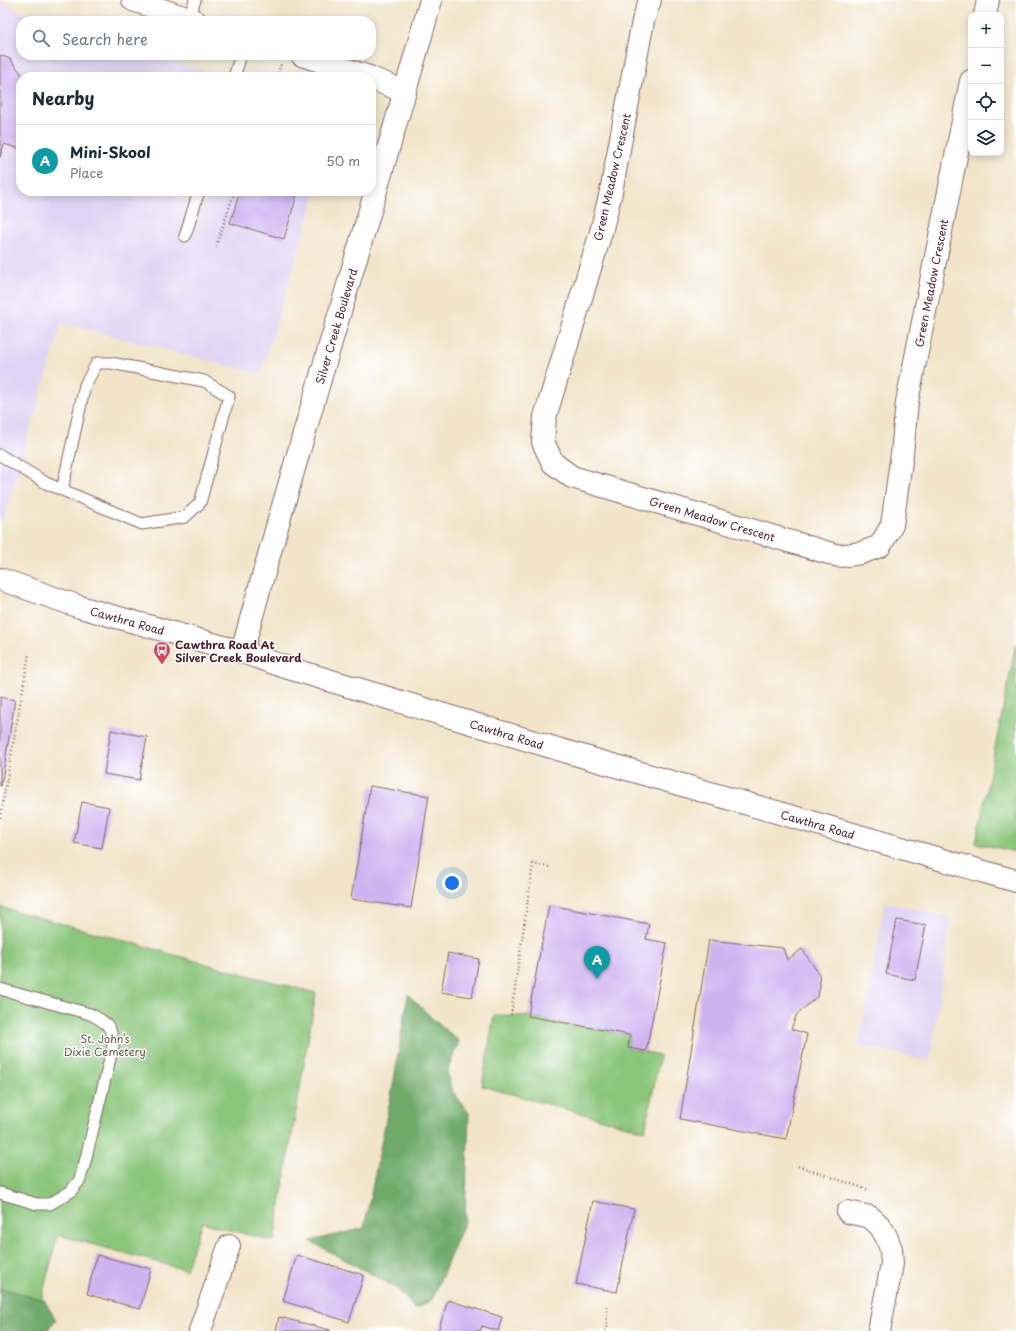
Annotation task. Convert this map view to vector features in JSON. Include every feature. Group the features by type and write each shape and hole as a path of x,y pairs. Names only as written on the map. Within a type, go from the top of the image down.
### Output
{"street":[{"path":"133,0 193,13"},
{"name":"Silver Creek Boulevard","path":"376,189 431,0"},
{"name":"Green Meadow Crescent","path":"650,0 643,21 611,192 601,232 545,417 543,442 553,463 572,477 839,556 861,553 880,546 892,525 902,454 907,402 970,84"},
{"path":"986,12 988,0"},
{"path":"317,60 355,72"},
{"path":"376,80 405,92"},
{"name":"Silver Creek Boulevard","path":"242,652 330,342 374,196"},
{"name":"Cawthra Road","path":"0,579 80,607 242,652 292,669 579,756 1016,881"},
{"path":"848,1212 870,1217 880,1226 891,1249 892,1264 879,1331"},
{"path":"200,1331 229,1246"}],"lane":[{"path":"236,72 239,60"},
{"path":"185,236 197,196"},
{"path":"0,455 46,484 142,524 185,517 200,503 228,396 204,381 111,363 97,363 85,385 62,490"},
{"path":"0,988 90,1014 104,1021 112,1032 113,1046 84,1166 78,1181 70,1192 50,1204 37,1204 0,1193"}],"path":[{"path":"216,246 233,196"},
{"path":"0,818 29,654"},
{"path":"511,1015 533,864 549,867"},
{"path":"798,1166 869,1190"},
{"path":"605,1331 607,1328 607,1306"}],"shaded area":[{"path":"0,0 28,16 16,16 16,60 170,60 209,72 16,72 16,196 314,196 261,374 62,323 3,521 0,520"},
{"path":"885,902 951,918 930,1061 859,1045"}],"green space":[{"path":"1016,643 1016,852 976,843"},
{"name":"St. John’s Dixie Cemetery","path":"0,907 316,993 274,1241 202,1222 186,1270 58,1235 38,1317 0,1312"},
{"path":"408,994 435,1021 459,1041 447,1072 451,1089 469,1113 465,1221 432,1300 415,1309 397,1288 310,1241 364,1228 394,1080"},
{"path":"494,1015 528,1016 630,1035 628,1048 660,1055 645,1131 482,1086"},
{"path":"0,1288 44,1300 56,1320 46,1331 0,1331"}],"building":[{"path":"0,55 10,59 20,72 16,72 16,148 4,144 0,157"},
{"path":"238,196 297,196 284,239 230,223"},
{"path":"0,697 15,700 1,786 0,786"},
{"path":"111,730 147,737 139,780 104,774"},
{"path":"370,786 429,796 411,908 351,899"},
{"path":"82,802 109,807 102,848 74,843"},
{"path":"549,905 649,924 646,939 667,943 646,1051 628,1048 630,1035 528,1016"},
{"path":"897,920 926,925 915,980 886,974"},
{"path":"709,940 783,948 787,960 802,949 819,974 820,985 818,996 797,1014 791,1029 807,1034 786,1139 680,1119"},
{"path":"448,953 479,959 472,997 441,992"},
{"path":"593,1201 634,1209 617,1292 576,1284"},
{"path":"97,1255 151,1269 140,1309 87,1294"},
{"path":"297,1255 364,1275 349,1322 283,1301"},
{"path":"448,1300 502,1317 498,1331 482,1326 480,1331 438,1331"},
{"path":"279,1317 330,1330 330,1331 276,1331"}],"place":[{"name":"Cawthra Road At Silver Creek Boulevard","path":"162,665"},
{"name":"Mini-Skool","path":"597,979"}]}
